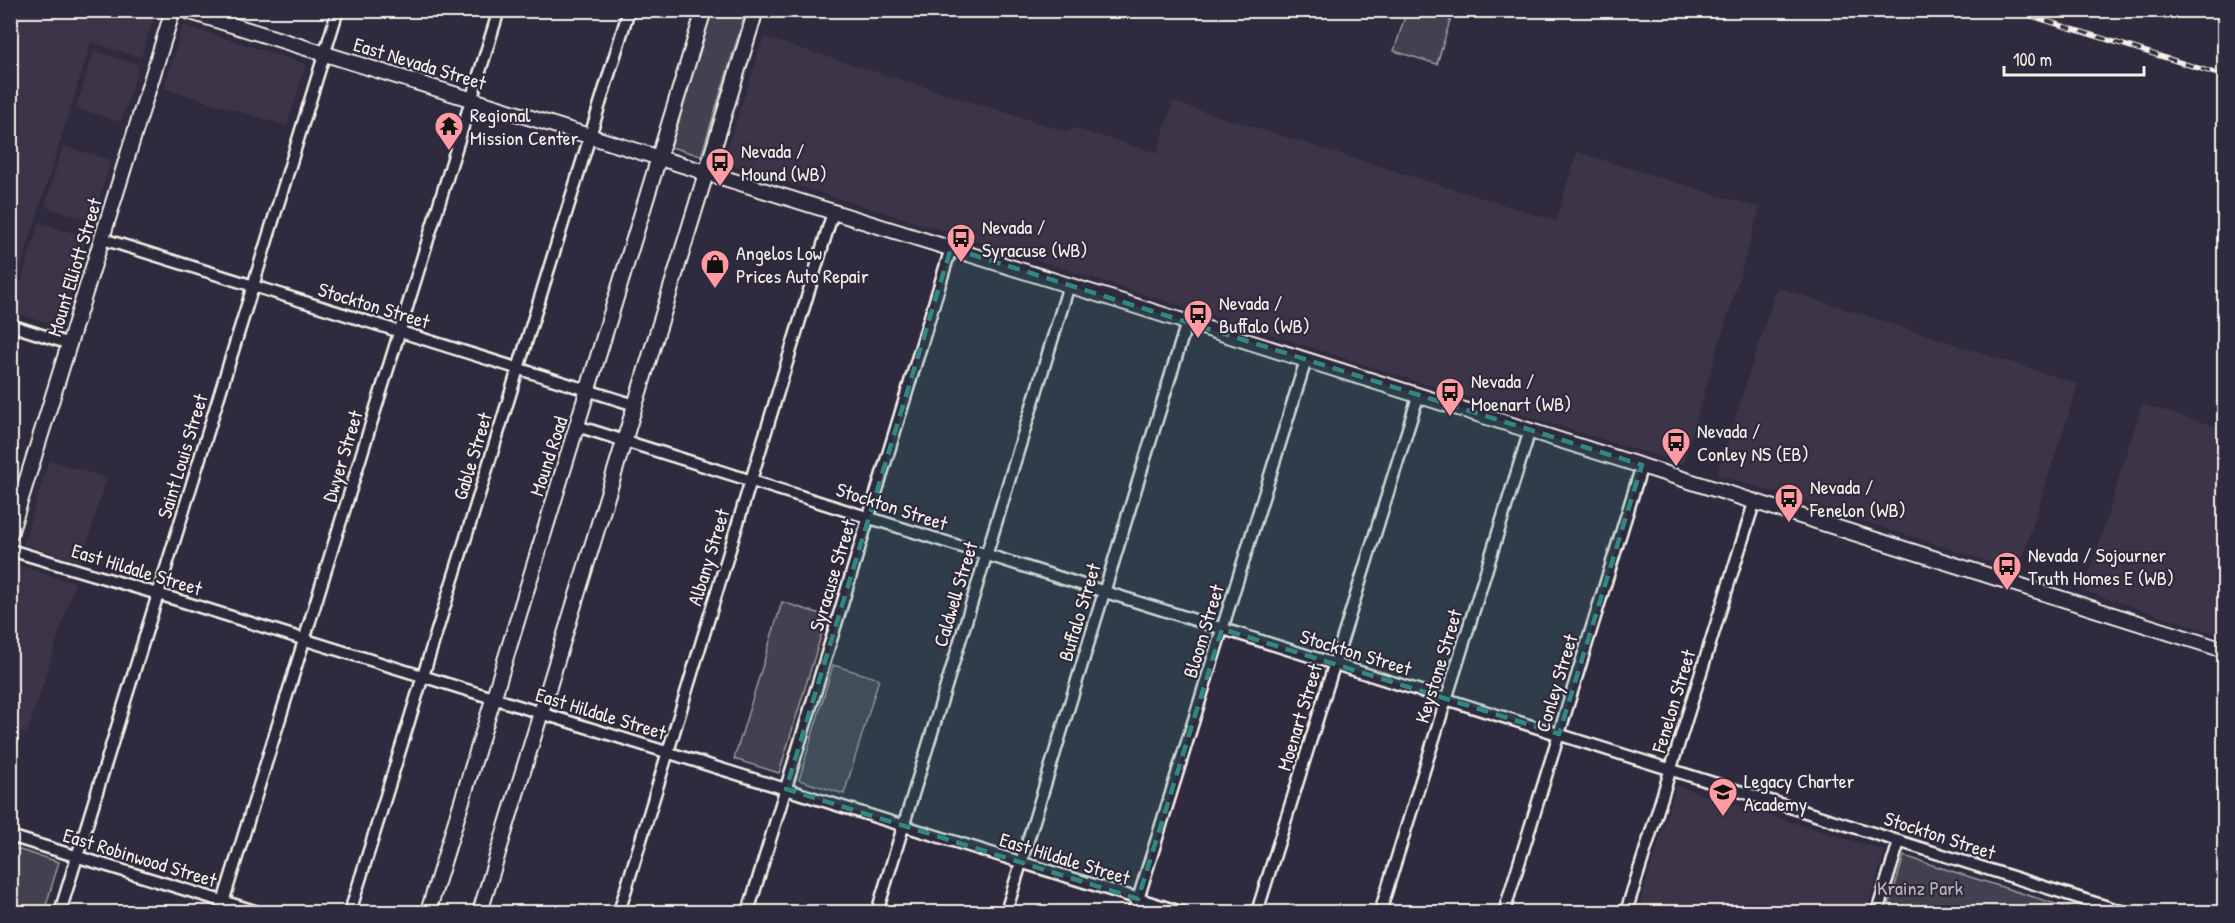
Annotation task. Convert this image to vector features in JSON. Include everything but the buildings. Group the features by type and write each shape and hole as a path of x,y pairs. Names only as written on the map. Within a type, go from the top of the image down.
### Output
{"street":[{"name":"Mount Elliott Street","path":"10,534 173,10"},
{"name":"East Nevada Street","path":"184,10 1755,500 2224,650"},
{"name":"Saint Louis Street","path":"60,912 338,10"},
{"name":"Dwyer Street","path":"221,907 499,10"},
{"name":"Gable Street","path":"350,912 629,10"},
{"name":"Mound Road","path":"428,912 704,10"},
{"path":"480,912 756,10"},
{"name":"Albany Street","path":"619,912 833,212"},
{"name":"Stockton Street","path":"103,239 635,405"},
{"name":"Syracuse Street","path":"748,912 951,248"},
{"name":"Caldwell Street","path":"877,912 1069,285"},
{"name":"Buffalo Street","path":"1006,912 1187,322"},
{"path":"10,325 70,344"},
{"name":"Bloom Street","path":"1134,912 1306,360"},
{"name":"Moenart Street","path":"1257,912 1416,403 1421,396"},
{"name":"Stockton Street","path":"578,426 2124,912"},
{"name":"Keystone Street","path":"1380,912 1530,430"},
{"name":"Conley Street","path":"1504,912 1642,465"},
{"name":"Fenelon Street","path":"1626,912 1755,500"},
{"name":"East Hildale Street","path":"10,550 304,639 1180,912"},
{"name":"East Robinwood Street","path":"10,836 76,856 221,907 258,912"},
{"path":"1877,912 1899,842"}],"highlighted area":[{"path":"951,248 1642,465 1559,734 1222,629 1138,899 786,789"}],"shaded area":[{"path":"130,10 153,18 141,58 91,42 11,299 11,11"},
{"path":"183,25 306,64 287,126 164,88"},
{"path":"764,37 1068,132 1074,128 1157,153 1173,102 1556,221 1577,152 1760,208 1683,464 722,163"},
{"path":"94,51 139,65 121,122 76,108"},
{"path":"63,146 111,160 93,221 45,207"},
{"path":"39,223 87,237 60,327 12,312"},
{"path":"1777,287 2078,384 2018,571 1717,474"},
{"path":"2142,404 2224,429 2224,636 2084,591"},
{"path":"49,460 107,478 81,562 23,544"},
{"path":"17,565 75,583 27,734 11,728 10,585"},
{"name":"Legacy Charter Academy","path":"1676,786 1885,851 1866,912 1637,912"}],"green space":[{"path":"1407,10 1453,11 1437,64 1394,51"},
{"path":"711,11 746,11 701,156 671,147"},
{"path":"782,602 827,616 779,773 734,759"},
{"path":"833,665 879,679 844,794 799,780"},
{"path":"10,847 59,862 44,912 11,912"},
{"name":"Krainz Park","path":"1904,856 2081,912 1887,912"}],"railway":[{"path":"2012,10 2224,76"}],"place":[{"name":"Regional Mission Center","path":"449,152"},
{"name":"Nevada / Mound (WB)","path":"720,188"},
{"name":"Nevada / Syracuse (WB)","path":"961,264"},
{"name":"Angelos Low Prices Auto Repair","path":"715,290"},
{"name":"Nevada / Buffalo (WB)","path":"1198,340"},
{"name":"Nevada / Moenart (WB)","path":"1450,418"},
{"name":"Nevada / Conley NS (EB)","path":"1676,468"},
{"name":"Nevada / Fenelon (WB)","path":"1789,524"},
{"name":"Nevada / Sojourner Truth Homes E (WB)","path":"2007,592"},
{"name":"Legacy Charter Academy","path":"1723,818"}]}
